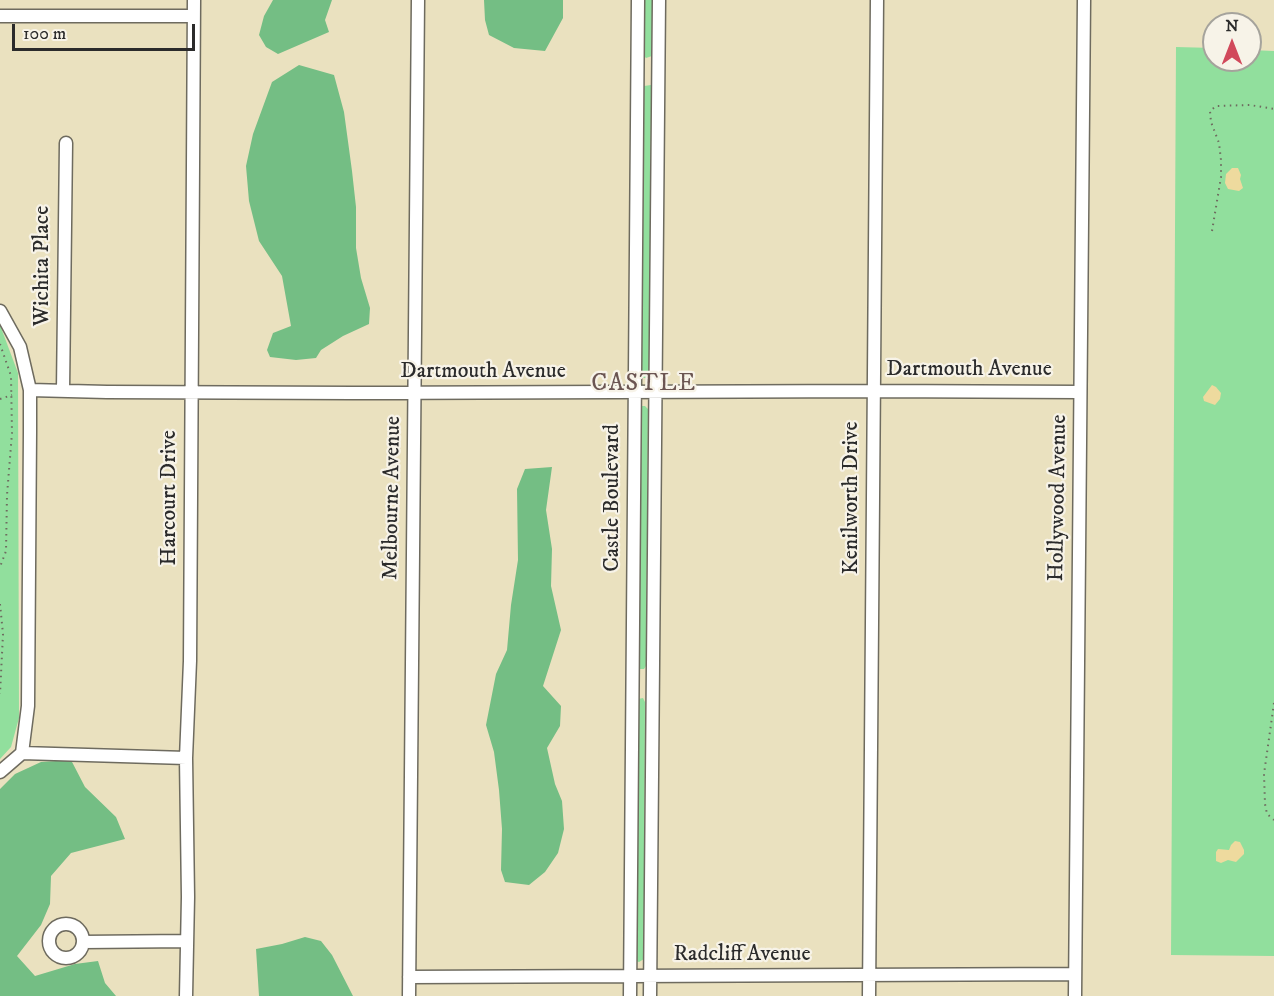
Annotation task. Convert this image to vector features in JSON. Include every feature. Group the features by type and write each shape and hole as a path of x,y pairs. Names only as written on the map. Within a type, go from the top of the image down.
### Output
{"street":[{"name":"Harcourt Drive","path":"186,996 188,803 186,758 192,391 194,0"},
{"name":"Melbourne Avenue","path":"409,996 417,0"},
{"name":"Castle Boulevard","path":"630,996 638,0"},
{"name":"Castle Boulevard","path":"650,996 659,0"},
{"name":"Kenilworth Drive","path":"869,996 877,0"},
{"name":"Hollywood Avenue","path":"1075,996 1084,0"},
{"path":"0,16 193,16"},
{"path":"638,68 658,68"},
{"name":"Wichita Place","path":"63,390 66,142"},
{"path":"0,311 20,346 30,390 28,706 22,753 0,772"},
{"name":"Dartmouth Avenue","path":"30,390 415,393 1080,392"},
{"path":"632,683 652,682"},
{"path":"22,753 186,758"},
{"path":"83,942 187,941"},
{"name":"Radcliff Avenue","path":"409,977 1075,974"}],"path":[{"path":"1212,231 1221,177 1221,160 1219,142 1210,122 1210,111 1216,106 1250,105 1274,109"},
{"path":"0,344 11,376 12,395 6,551 0,567"},
{"path":"0,399 12,395"},
{"path":"0,604 3,634 0,694"},
{"path":"1274,703 1264,774 1265,804 1268,814 1274,820"}],"green space":[{"path":"273,0 332,0 325,20 329,32 278,54 266,47 259,35 264,16"},
{"path":"484,0 563,0 563,18 545,51 514,48 489,35 485,20"},
{"path":"644,0 653,0 652,56 646,58 643,55"},
{"path":"1176,47 1202,48 1202,72 1262,72 1262,50 1274,51 1274,956 1171,955"},
{"path":"299,65 334,75 344,112 352,171 356,207 356,248 361,278 370,308 369,324 343,336 321,350 316,358 296,360 270,357 267,350 273,333 291,326 282,276 259,241 249,201 246,166 253,134 272,82"},
{"path":"651,85 650,374 648,378 644,378 640,375 642,89 644,86"},
{"path":"0,325 18,373 19,718 11,747 0,759"},
{"path":"641,406 648,409 646,666 644,669 636,667 639,409"},
{"path":"552,467 546,510 552,549 551,586 561,630 543,686 561,706 560,726 547,748 555,784 562,801 564,829 558,853 545,872 529,885 505,882 501,870 502,829 499,790 494,752 486,725 496,674 507,650 518,560 517,489 525,469"},
{"path":"643,698 645,702 644,959 639,962 635,961 638,699"},
{"path":"71,760 85,787 116,817 125,839 71,853 51,876 50,904 41,925 17,956 35,976 75,964 98,961 105,983 116,996 0,996 0,789 15,774 41,762"},
{"path":"305,937 321,941 332,955 353,996 259,996 256,949"}],"sand":[{"path":"1232,168 1238,168 1241,175 1243,188 1239,191 1228,189 1225,183 1226,174"},
{"path":"1212,385 1221,393 1215,405 1204,401 1203,397"},
{"path":"1235,841 1240,842 1244,854 1236,862 1216,861 1218,849 1229,850"}],"district":[{"name":"CASTLE","path":"644,385"}]}
